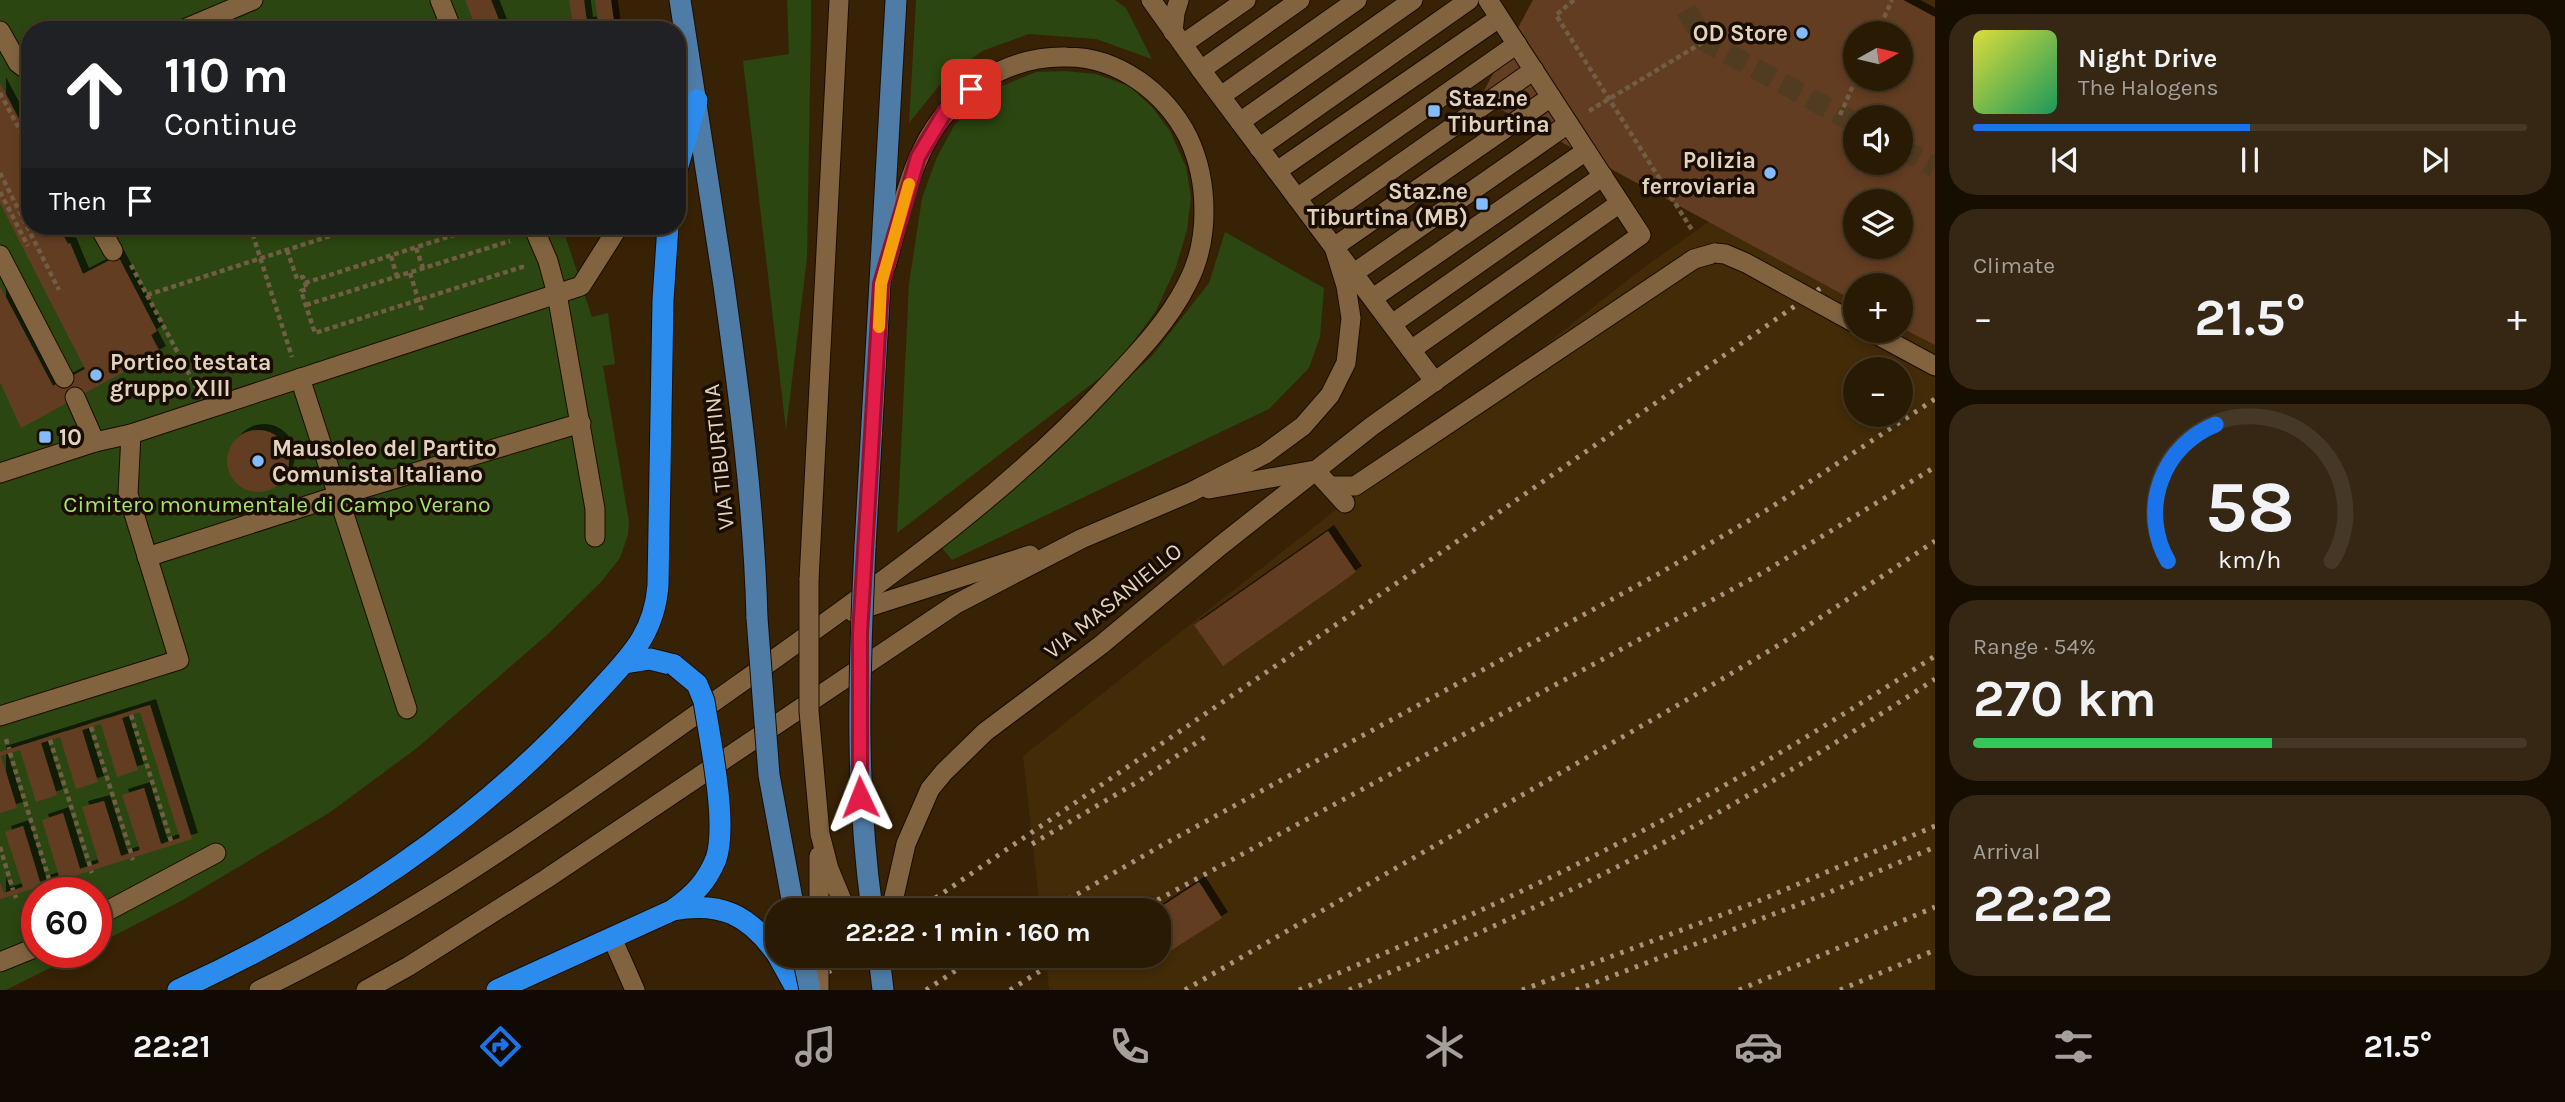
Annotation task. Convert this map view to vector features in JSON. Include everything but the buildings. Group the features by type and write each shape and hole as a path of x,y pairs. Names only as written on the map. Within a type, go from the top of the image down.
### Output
{"highway":[{"path":"686,138 697,100"},
{"path":"178,990 238,962 310,923 356,895 462,819 527,763 625,663 650,626 657,598 663,300 667,235"},
{"path":"497,990 673,910 695,893 707,879 716,859 720,847 721,825 704,701 697,684 674,665 650,659 625,663"},
{"path":"673,910 707,907 735,914 753,927 765,941"},
{"path":"786,968 801,989"}],"main road":[{"name":"VIA TIBURTINA","path":"680,0 684,21"},
{"path":"871,898 859,760 860,634 896,0"},
{"name":"VIA TIBURTINA","path":"686,35 740,398 752,507 769,775 792,898"},
{"path":"801,989 802,968"},
{"path":"880,968 883,990"}],"lane":[{"path":"204,21 253,0"},
{"path":"440,0 448,21"},
{"path":"819,898 820,834 808,711 809,580 839,0"},
{"path":"1151,0 1200,70 1435,382"},
{"path":"1178,38 1175,13 1179,0"},
{"path":"1178,38 1246,0"},
{"path":"1200,70 1300,0"},
{"path":"1221,96 1357,0"},
{"path":"1240,122 1413,0"},
{"path":"1259,148 1469,0"},
{"path":"1411,350 1620,203 1488,0"},
{"path":"1277,171 1499,18"},
{"path":"0,31 21,63"},
{"path":"1297,198 1517,44"},
{"path":"259,990 398,917 523,837 917,557 1056,439 1126,366 1170,315 1194,269 1202,237 1201,177 1189,139 1177,118 1155,94 1132,76 1104,62 1077,57 1046,58 1022,61 995,73 971,89 945,112 925,141 912,174 881,284"},
{"path":"1316,223 1534,70"},
{"path":"1334,247 1551,97"},
{"path":"686,118 697,100"},
{"path":"1353,273 1569,124"},
{"path":"1373,298 1586,151"},
{"path":"1392,324 1603,176"},
{"name":"VIA MASANIELLO","path":"894,898 906,844 930,789 985,732 1101,645 1315,470 1642,235 1620,203"},
{"path":"104,235 113,251"},
{"path":"537,235 548,261 557,294 595,509 595,537"},
{"path":"0,472 95,442 131,434 581,286 613,235"},
{"path":"366,990 421,959 547,879 956,604 1081,539 1191,492 1273,448 1303,426 1330,395 1346,363 1351,317 1346,286 1334,247"},
{"path":"1332,486 1355,486 1704,254 1725,254 1746,263 1843,316"},
{"path":"0,256 64,378"},
{"path":"1892,343 1935,366"},
{"path":"300,377 407,709"},
{"path":"75,397 95,442"},
{"path":"147,557 337,496 581,423"},
{"path":"0,716 178,660 128,494 131,434"},
{"path":"1191,492 1315,470 1345,503"},
{"path":"817,629 875,604 1081,539"},
{"path":"820,834 841,898"},
{"path":"112,908 216,853"},
{"path":"612,938 635,990"},
{"path":"0,962 21,953"},
{"path":"819,968 819,990"}],"path":[{"path":"1574,0 1556,15 1692,230"},
{"path":"1882,21 1892,0"},
{"path":"1569,124 1704,41"},
{"path":"1840,115 1851,91"},
{"path":"0,93 21,132"},
{"path":"0,173 21,214"},
{"path":"32,235 60,290"},
{"path":"253,235 293,358"},
{"path":"147,295 333,235"},
{"path":"305,284 455,235"},
{"path":"508,235 514,250"},
{"path":"306,306 510,241"},
{"path":"416,248 423,268"},
{"path":"287,250 297,279 303,277 307,289 301,291 315,333 420,303 522,267 518,258"},
{"path":"391,256 397,276"},
{"path":"130,263 207,408"},
{"path":"410,273 420,303"},
{"path":"131,715 171,841"},
{"path":"91,727 132,857"},
{"path":"50,740 91,870"},
{"path":"10,753 48,877"},
{"path":"0,847 15,894"}],"shaded area":[{"path":"1541,0 1935,0 1935,990 1049,990 1047,968 1171,968 1171,898 1039,898 1023,756 1643,268 1710,221"}],"green space":[{"name":"Cimitero monumentale di Campo Verano","path":"0,0 611,0 614,21 21,21 21,235 565,235 592,317 608,313 615,364 603,366 629,522 628,535 620,558 601,582 548,634 417,748 329,813 181,901 112,937 112,877 21,877 21,968 50,968 6,990 0,990"},
{"path":"787,0 811,0 811,28 807,258 786,430 743,61 789,54"},
{"path":"916,0 1115,0 1126,8 1152,59 1096,39 1029,34 982,51 943,81 909,123"},
{"path":"1036,72 1096,74 1129,86 1152,107 1170,131 1186,167 1191,197 1187,230 1176,267 1156,311 1114,367 897,533 909,284 922,198 936,159 955,124 995,89"},
{"path":"1225,232 1324,288 1320,337 1309,368 1269,409 952,560 942,548 1151,357 1209,283"}],"tunnel":[{"path":"1686,10 1705,41 1843,116"},
{"path":"1913,155 1935,167"}],"railway":[{"path":"936,898 1416,570 1825,285"},
{"path":"1071,898 1157,848 1660,573 1770,508 1935,399"},
{"path":"1161,898 1764,572 1935,467"},
{"path":"1185,990 1702,691 1782,643 1935,541"},
{"path":"1299,990 1481,910 1615,845 1764,762 1935,656"},
{"path":"1349,990 1510,919 1648,851 1773,781 1935,679"},
{"path":"1032,844 1139,781 1205,737"},
{"path":"1522,990 1756,902 1935,826"},
{"path":"1576,990 1823,895 1935,847"},
{"path":"1739,990 1935,907"},
{"path":"1840,990 1935,950"},
{"path":"802,990 834,968"},
{"path":"926,990 960,968"},
{"path":"1010,990 1045,968"}],"slow traffic":[{"path":"879,327 881,284 909,184"}],"place":[{"name":"OD Store","path":"1802,33"},
{"name":"Staz.ne Tiburtina","path":"1434,111"},
{"name":"Polizia ferroviaria","path":"1770,173"},
{"name":"Staz.ne Tiburtina (MB)","path":"1482,204"},
{"name":"Portico testata gruppo XIII","path":"96,375"},
{"name":"10","path":"45,437"},
{"name":"Mausoleo del Partito Comunista Italiano","path":"258,461"}],"route":[{"path":"860,797 860,634 881,284 912,174 925,141 945,112 971,89"}]}
